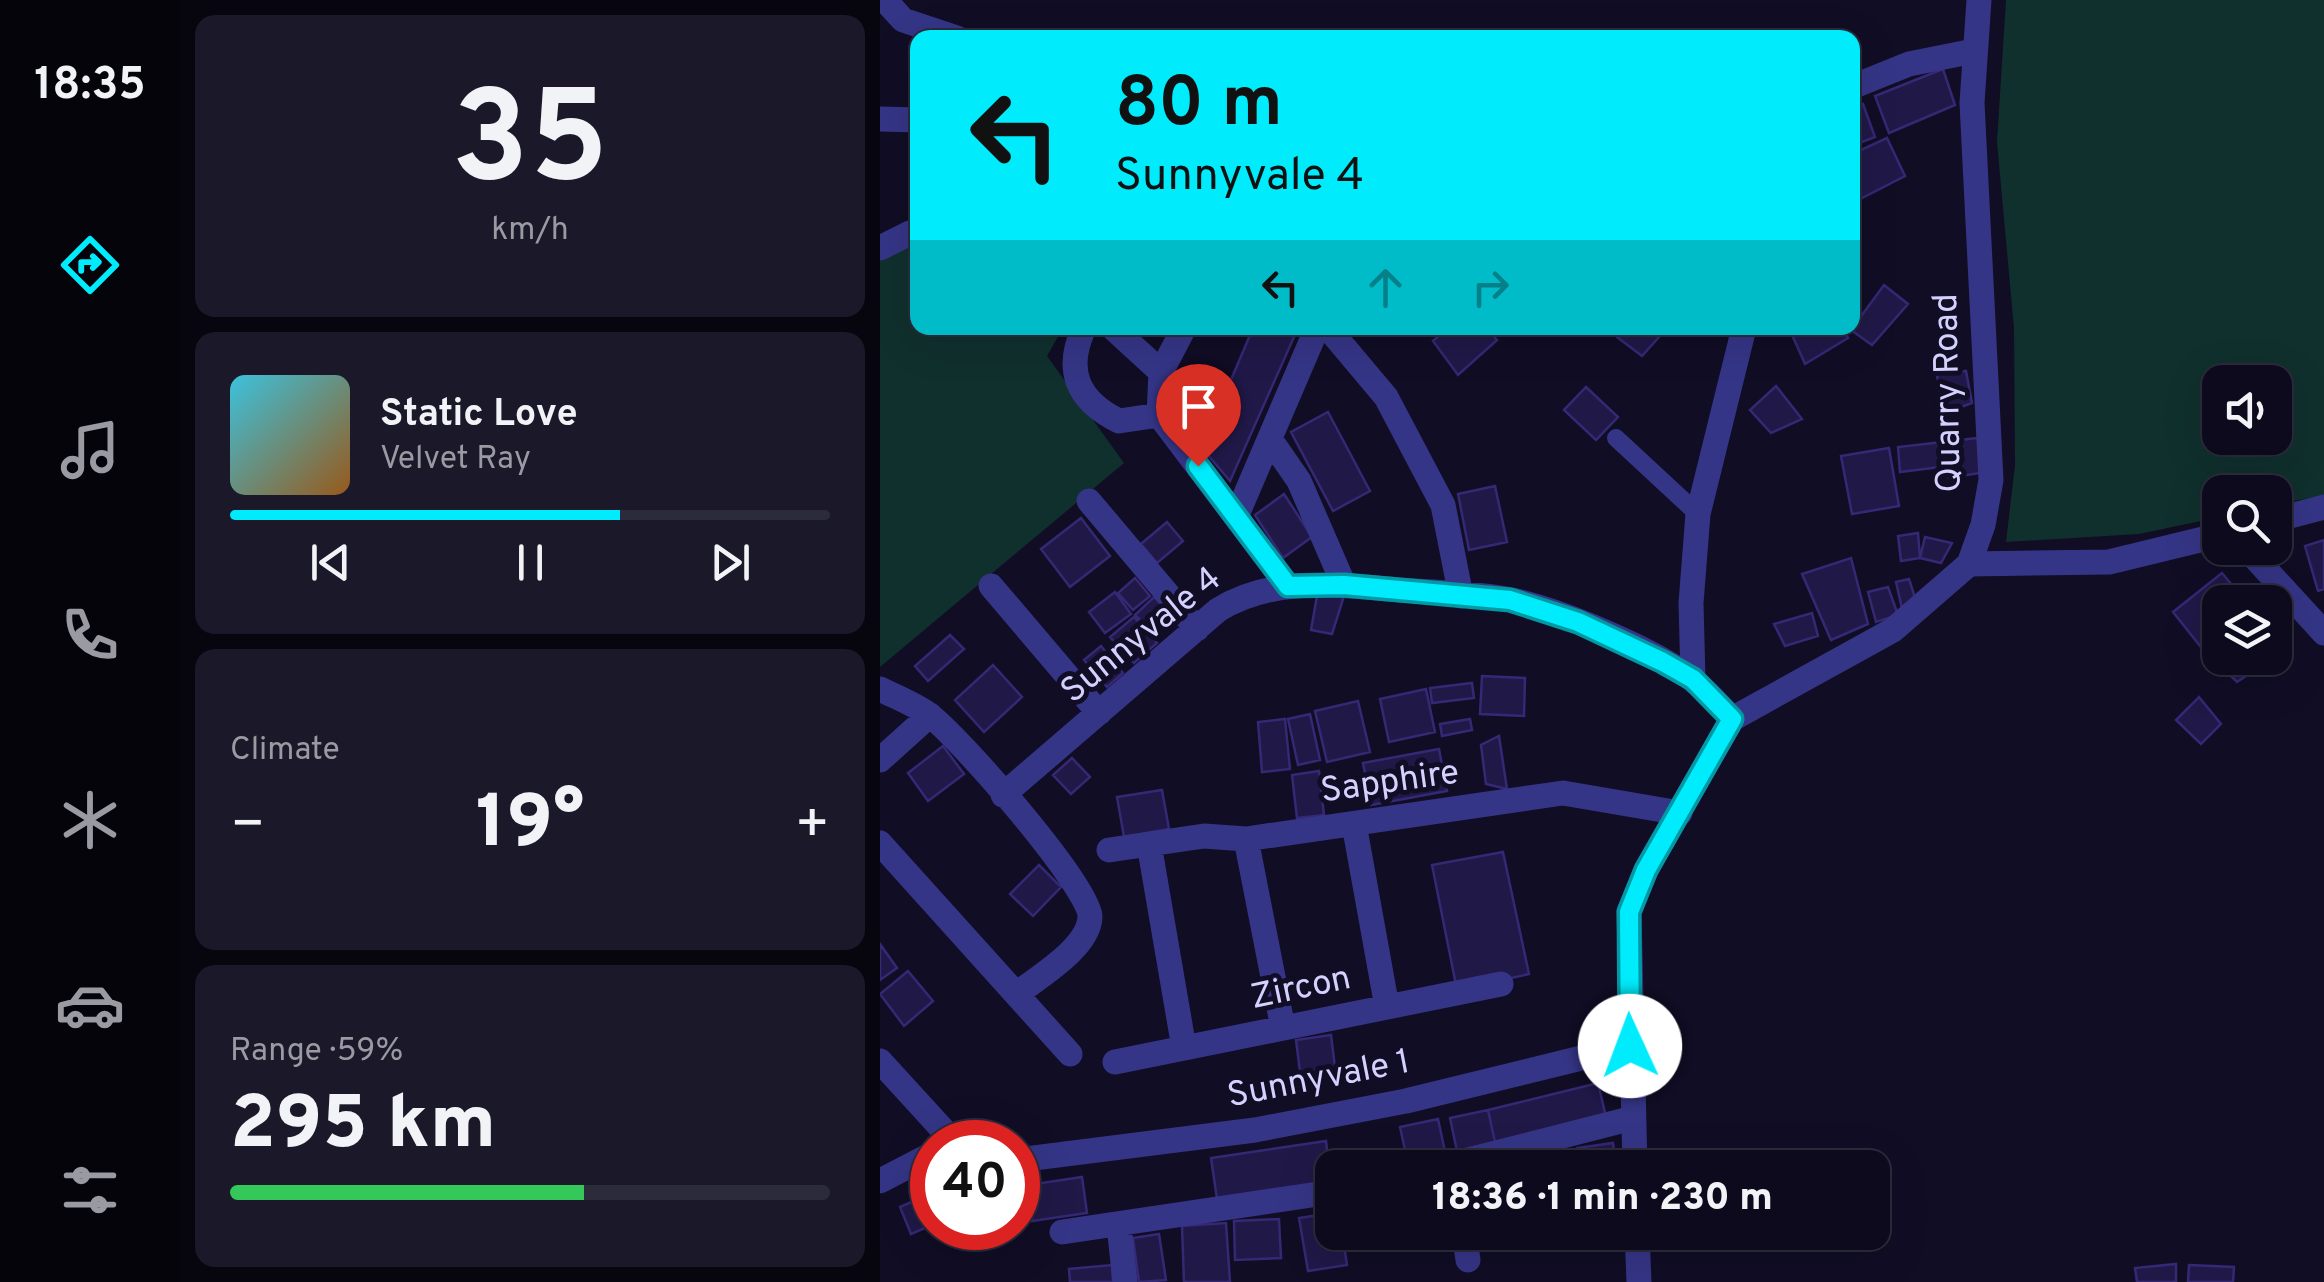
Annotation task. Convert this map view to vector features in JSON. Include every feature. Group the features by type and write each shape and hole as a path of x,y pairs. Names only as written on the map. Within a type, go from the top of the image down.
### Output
{"street":[{"path":"885,0 902,20 933,30"},
{"name":"Quarry Road","path":"1968,564 1982,525 1991,480 1974,52 1979,0"},
{"path":"1860,85 1909,64 1974,52"},
{"path":"880,119 910,120"},
{"path":"880,248 910,233"},
{"path":"1082,335 1072,364 1076,379 1092,400 1119,421 1159,415"},
{"path":"1121,335 1161,372"},
{"path":"1180,335 1161,372 1159,415 1288,586"},
{"path":"1236,517 1315,335"},
{"path":"1334,335 1386,397 1429,477 1443,506 1462,596"},
{"path":"1693,679 1691,603 1698,514 1742,335"},
{"path":"1270,439 1299,482 1344,585"},
{"path":"1088,501 1197,629"},
{"path":"2292,515 2324,507"},
{"path":"1634,1150 1629,912 1646,870 1732,719 1893,630 1968,564 2109,562 2202,539"},
{"path":"2261,565 2324,634"},
{"name":"Sunnyvale 4","path":"1003,796 1197,629 1245,593 1288,586 1344,585 1510,600 1578,622 1693,679 1732,719"},
{"path":"991,586 1100,713"},
{"path":"880,689 930,715 1077,882 1089,903 1091,920 1079,941 1018,994"},
{"path":"880,760 930,715"},
{"name":"Sapphire","path":"1109,850 1204,836 1246,839 1563,793 1680,813"},
{"path":"1354,824 1387,1007"},
{"path":"1246,839 1283,1028"},
{"path":"880,843 1070,1054"},
{"path":"1150,844 1184,1048"},
{"name":"Zircon","path":"1116,1062 1501,984"},
{"name":"Sunnyvale 1","path":"1040,1157 1255,1130 1406,1102 1630,1046"},
{"path":"880,1061 934,1120"},
{"path":"1510,1150 1633,1118"},
{"path":"880,1181 910,1165"},
{"path":"1062,1232 1315,1195"},
{"path":"1119,1225 1125,1282"},
{"path":"1467,1250 1468,1260"},
{"path":"1638,1250 1639,1282"}],"lane":[{"path":"1616,438 1698,514"}],"green space":[{"path":"2006,0 2324,0 2324,495 2292,502 2292,475 2202,475 2202,521 2139,534 2006,542 2015,465 2014,328 1997,142"},
{"path":"910,241 910,335 1059,335 1047,356 1124,463 880,667 880,256"}],"building":[{"path":"1943,69 1955,105 1889,133 1875,96"},
{"path":"1863,104 1875,137 1860,143"},
{"path":"1887,138 1905,176 1860,199 1860,150"},
{"path":"1884,285 1908,304 1872,345 1858,335 1860,318"},
{"path":"1250,335 1295,335 1230,481 1202,448"},
{"path":"1439,335 1493,335 1497,340 1458,375 1433,341"},
{"path":"1618,335 1661,335 1642,356"},
{"path":"1846,335 1848,338 1805,364 1793,337"},
{"path":"1966,371 1972,403 1943,414 1937,375"},
{"path":"1776,386 1802,419 1771,433 1750,410"},
{"path":"1586,387 1618,417 1596,440 1564,410"},
{"path":"1328,412 1370,491 1333,511 1291,432"},
{"path":"1978,438 1980,473 1948,478 1940,467 1900,472 1898,447"},
{"path":"1889,448 1899,506 1852,514 1841,456"},
{"path":"1495,486 1507,542 1469,550 1458,494"},
{"path":"1284,494 1312,537 1283,558 1255,515"},
{"path":"1081,518 1110,556 1070,587 1041,549"},
{"path":"1167,522 1183,541 1157,563 1141,544"},
{"path":"1918,533 1920,558 1901,561 1898,536"},
{"path":"1925,537 1952,543 1941,563 1920,558"},
{"path":"2324,540 2324,589 2318,591 2305,546"},
{"path":"1851,558 1868,624 1831,640 1802,574"},
{"path":"2222,573 2232,585 2207,585"},
{"path":"1135,578 1150,596 1133,610 1118,593"},
{"path":"1909,579 1918,607 1903,613 1896,582"},
{"path":"1888,587 1898,615 1876,622 1868,592"},
{"path":"2202,589 2202,648 2173,612"},
{"path":"1318,590 1344,596 1332,634 1311,630"},
{"path":"1115,592 1131,614 1105,633 1089,612"},
{"path":"1154,597 1174,618 1156,635 1135,615"},
{"path":"1812,613 1818,636 1785,646 1774,624"},
{"path":"1134,617 1157,643 1134,663 1110,637"},
{"path":"950,635 964,649 928,681 915,666"},
{"path":"1101,646 1123,673 1107,687 1084,660"},
{"path":"993,665 1022,697 984,732 955,700"},
{"path":"2230,675 2248,675 2237,682"},
{"path":"1482,676 1525,678 1524,716 1480,714"},
{"path":"1472,683 1474,698 1432,703 1430,688"},
{"path":"1426,689 1435,732 1389,742 1380,699"},
{"path":"2199,697 2221,724 2201,744 2176,720"},
{"path":"1358,701 1370,752 1327,762 1315,711"},
{"path":"1310,714 1320,760 1298,765 1288,719"},
{"path":"1285,719 1290,769 1262,772 1258,722"},
{"path":"1470,719 1472,730 1442,736 1440,724"},
{"path":"1499,736 1507,789 1486,784 1481,745"},
{"path":"943,746 964,774 928,801 908,773"},
{"path":"1439,749 1447,791 1371,805 1363,763"},
{"path":"1072,758 1090,777 1071,794 1053,775"},
{"path":"1319,771 1324,815 1297,818 1292,775"},
{"path":"1162,790 1169,829 1124,837 1117,797"},
{"path":"1503,852 1529,974 1457,990 1432,865"},
{"path":"1039,865 1061,887 1033,916 1010,894"},
{"path":"880,944 897,968 880,980"},
{"path":"908,971 933,1001 904,1026 880,994"},
{"path":"1331,1035 1335,1067 1300,1072 1296,1040"},
{"path":"1598,1083 1606,1117 1495,1142 1488,1110"},
{"path":"1488,1110 1495,1142 1457,1150 1450,1118"},
{"path":"1438,1119 1445,1150 1405,1150 1400,1127"},
{"path":"1326,1141 1327,1150 1315,1150 1315,1184 1217,1199 1211,1158"},
{"path":"1613,1143 1614,1150 1577,1150"},
{"path":"1082,1177 1087,1213 1040,1220 1040,1183"},
{"path":"910,1203 910,1232 900,1207"},
{"path":"1315,1216 1315,1250 1345,1250 1347,1265 1308,1271 1299,1218"},
{"path":"1279,1219 1281,1258 1235,1260 1234,1221"},
{"path":"1226,1223 1230,1282 1184,1282 1182,1226"},
{"path":"1159,1234 1166,1280 1139,1282 1133,1238"},
{"path":"2176,1264 2176,1282 2137,1282 2135,1268"},
{"path":"1112,1265 1113,1282 1070,1282 1069,1269"},
{"path":"2189,1265 2234,1267 2233,1282 2188,1282"}],"route":[{"path":"1198,466 1288,586 1344,585 1510,600 1578,622 1663,662 1693,679 1732,719 1646,870 1629,912 1630,1046"}]}
